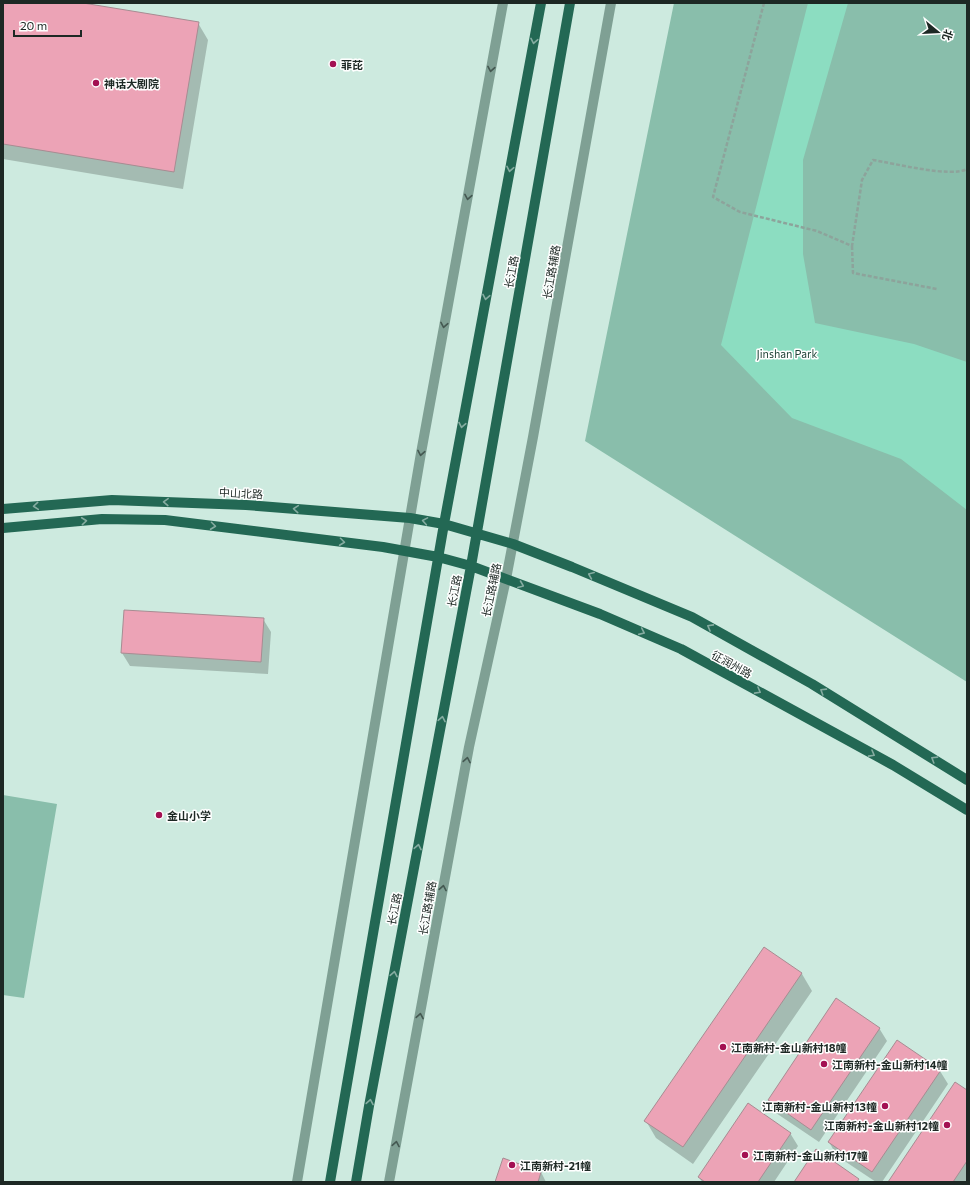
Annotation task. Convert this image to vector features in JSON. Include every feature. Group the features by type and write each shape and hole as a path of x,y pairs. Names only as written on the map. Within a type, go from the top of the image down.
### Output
{"main road":[{"name":"长江路","path":"330,1182 438,557 541,3"},
{"name":"长江路","path":"356,1182 471,566 570,3"},
{"name":"中山北路","path":"3,509 112,500 246,505 410,518 444,524 476,533"},
{"path":"3,528 102,519 166,520 404,550 471,566"},
{"name":"征润州路","path":"476,533 513,544 692,617 812,684 967,780"},
{"name":"征润州路","path":"471,566 600,614 681,649 893,765 967,810"}],"street":[{"path":"297,1182 404,550 503,3"},
{"name":"长江路辅路","path":"389,1182 469,747 513,544 611,3"}],"path":[{"path":"764,3 713,197 740,212 817,231 852,246"},
{"path":"937,289 852,273 852,246 859,209 862,180 873,160 944,172 963,170 967,168"}],"green space":[{"name":"Jinshan Park","path":"674,3 967,3 967,682 585,441"},
{"path":"3,795 57,804 24,998 3,995"}],"shaded area":[{"path":"808,3 848,3 803,160 803,254 815,323 914,344 967,362 967,510 901,459 792,418 721,345"}],"building":[{"name":"神话大剧院","path":"3,3 83,3 199,22 174,172 3,144"},
{"path":"124,610 264,618 261,662 121,653"},
{"name":"江南新村-金山新村18幢","path":"764,947 802,973 683,1147 644,1121"},
{"name":"江南新村-金山新村14幢","path":"836,998 880,1028 811,1130 768,1100"},
{"name":"江南新村-金山新村13幢","path":"897,1040 941,1070 872,1172 828,1142"},
{"name":"江南新村-金山新村12幢","path":"955,1082 967,1090 967,1161 953,1182 888,1182"},
{"name":"江南新村-金山新村17幢","path":"748,1103 791,1133 758,1182 705,1182 698,1177"},
{"path":"816,1149 859,1179 857,1182 794,1182"},
{"name":"江南新村-21幢","path":"503,1158 541,1172 538,1182 495,1182"}],"place":[{"name":"菲芘","path":"333,64"},
{"name":"神话大剧院","path":"96,83"},
{"name":"金山小学","path":"159,815"},
{"name":"江南新村-金山新村18幢","path":"723,1047"},
{"name":"江南新村-金山新村14幢","path":"824,1064"},
{"name":"江南新村-金山新村13幢","path":"885,1106"},
{"name":"江南新村-金山新村12幢","path":"947,1125"},
{"name":"江南新村-金山新村17幢","path":"745,1155"},
{"name":"江南新村-21幢","path":"512,1165"}]}
